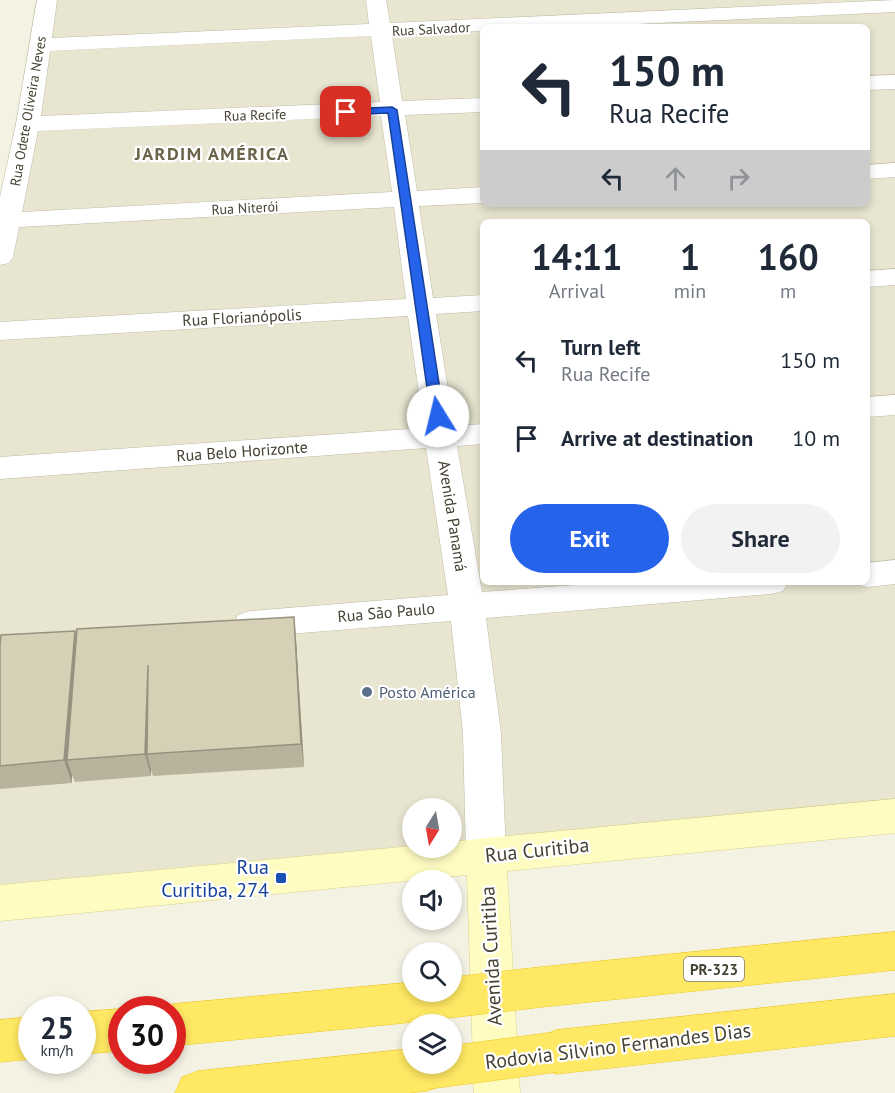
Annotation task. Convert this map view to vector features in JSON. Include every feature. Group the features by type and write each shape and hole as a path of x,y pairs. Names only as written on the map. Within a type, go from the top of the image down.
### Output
{"highway":[{"name":"PR-323","path":"186,1024 895,951"},
{"name":"Rodovia Silvino Fernandes Dias","path":"198,1093 427,1070 556,1052 895,1015"},
{"path":"0,1041 18,1039"}],"street":[{"name":"Rua Odete Oliveira Neves","path":"0,257 28,124 47,0"},
{"name":"Avenida Panamá","path":"376,0 420,306 467,606 482,734 486,855"},
{"name":"Rua Salvador","path":"525,24 895,6"},
{"name":"Rua Salvador","path":"39,45 480,26"},
{"path":"870,83 895,82"},
{"name":"Rua Recife","path":"28,124 480,105"},
{"path":"870,172 895,170"},
{"name":"Rua Niterói","path":"8,220 480,195"},
{"path":"870,279 895,277"},
{"name":"Rua Florianópolis","path":"0,331 480,303"},
{"path":"870,407 895,405"},
{"name":"Rua Belo Horizonte","path":"0,468 480,434"},
{"path":"870,575 895,572"},
{"name":"Rua São Paulo","path":"213,626 733,585"},
{"name":"Rua Curitiba","path":"0,903 270,879 486,855 895,816"},
{"name":"Avenida Curitiba","path":"486,855 497,1093"}],"shaded area":[{"name":"JARDIM AMÉRICA","path":"39,0 895,0 895,816 462,858 462,798 402,798 402,858 458,858 0,902 0,200"}],"building":[{"path":"294,617 301,744 147,754 148,665 145,754 67,760 77,629"},
{"path":"75,631 64,760 0,766 1,635"}],"place":[{"name":"Posto América","path":"367,692"},
{"name":"Rua Curitiba, 274","path":"281,878"}],"district":[{"name":"JARDIM AMÉRICA","path":"212,153"}],"route":[{"path":"346,112 392,110 438,416"}]}
